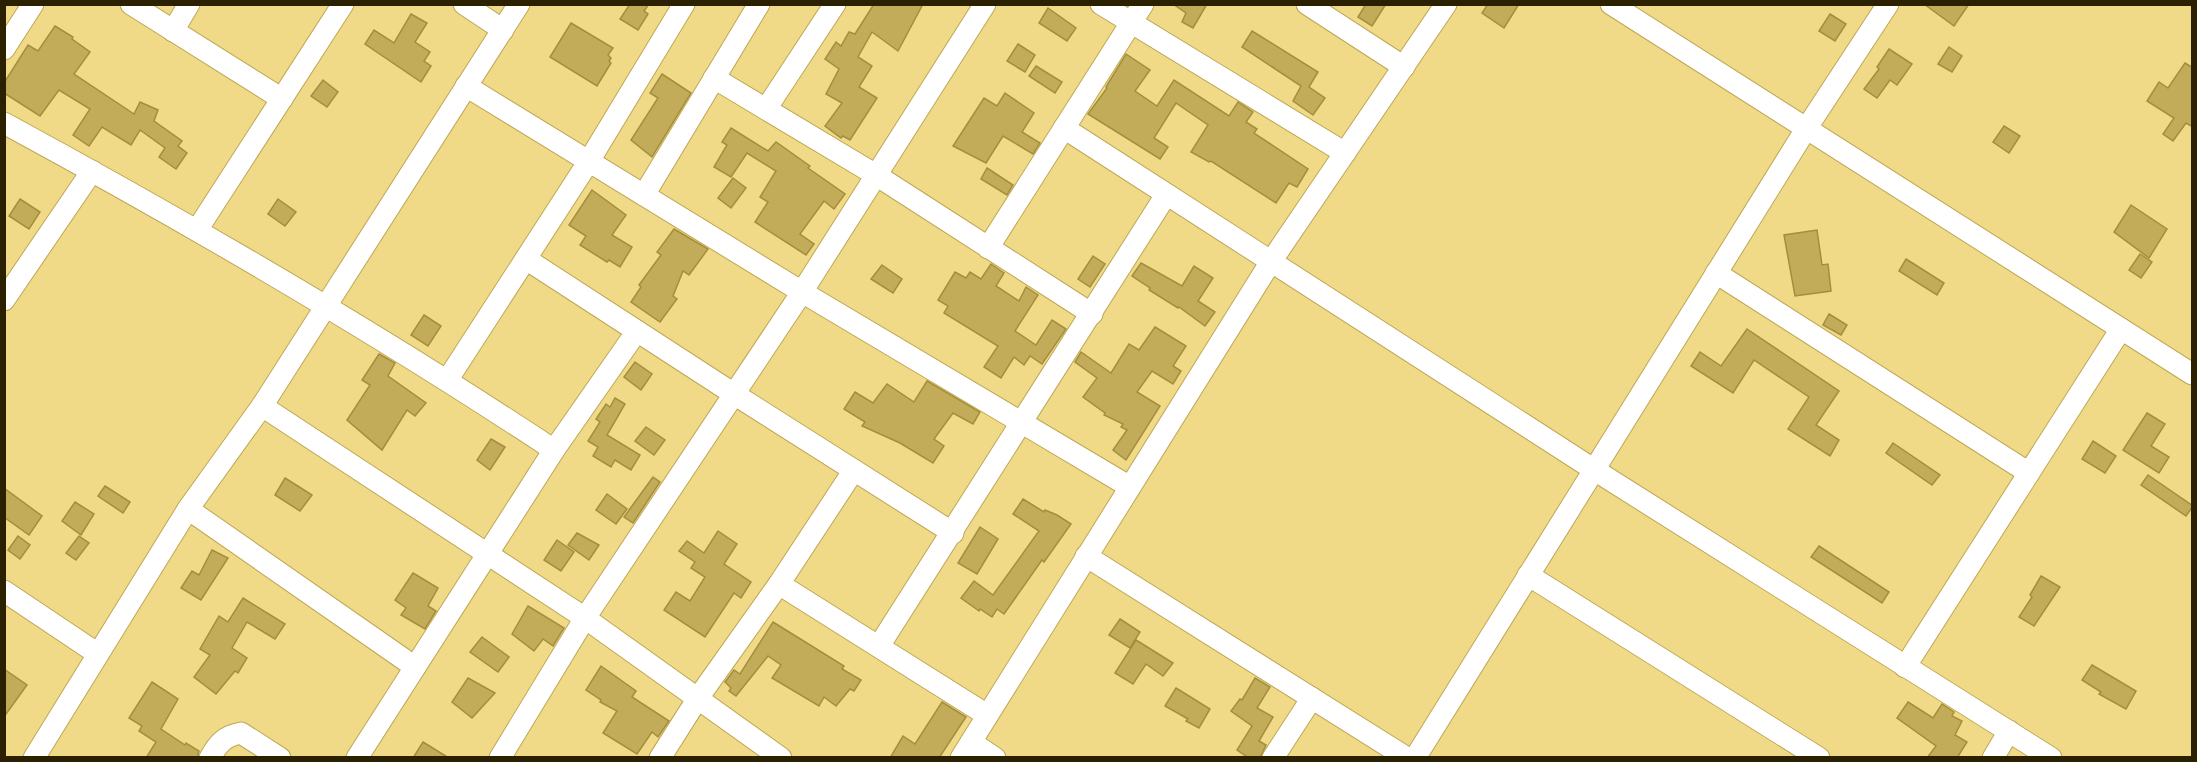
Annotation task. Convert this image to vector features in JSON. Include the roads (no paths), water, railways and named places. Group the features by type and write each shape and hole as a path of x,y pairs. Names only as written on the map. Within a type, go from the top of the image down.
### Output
{"street":[{"path":"4,49 33,4"},
{"path":"131,4 282,99"},
{"path":"173,31 189,4"},
{"path":"197,230 343,4"},
{"path":"464,4 503,30"},
{"path":"41,755 98,654 188,509 262,406 519,4"},
{"path":"448,379 589,161 684,4"},
{"path":"644,195 759,4"},
{"path":"766,109 835,4"},
{"path":"500,758 585,618 802,292 985,4"},
{"path":"1101,4 1345,153"},
{"path":"988,248 1143,4"},
{"path":"1307,4 1404,67"},
{"path":"995,758 966,750 1270,262 1446,4"},
{"path":"1611,4 2193,374"},
{"path":"1415,758 1806,129 1888,4"},
{"path":"714,78 876,175 1092,314"},
{"path":"466,86 802,292 1130,487"},
{"path":"4,123 197,230 327,306 448,379 554,450"},
{"path":"1064,128 1593,470 2051,758"},
{"path":"4,300 92,171"},
{"path":"879,646 1166,195"},
{"path":"526,259 953,533"},
{"path":"1716,273 2029,473"},
{"path":"1905,667 2121,329"},
{"path":"357,758 554,450 637,331"},
{"path":"262,406 585,618 781,758"},
{"path":"660,758 698,698 779,584 854,470"},
{"path":"188,509 415,667"},
{"path":"1086,556 1407,758"},
{"path":"1528,576 1819,758"},
{"path":"779,584 987,715"},
{"path":"4,591 98,654"},
{"path":"1273,758 1312,698"},
{"path":"1993,758 2009,731"},
{"path":"210,758 215,747 227,736 242,734 280,758"}]}
